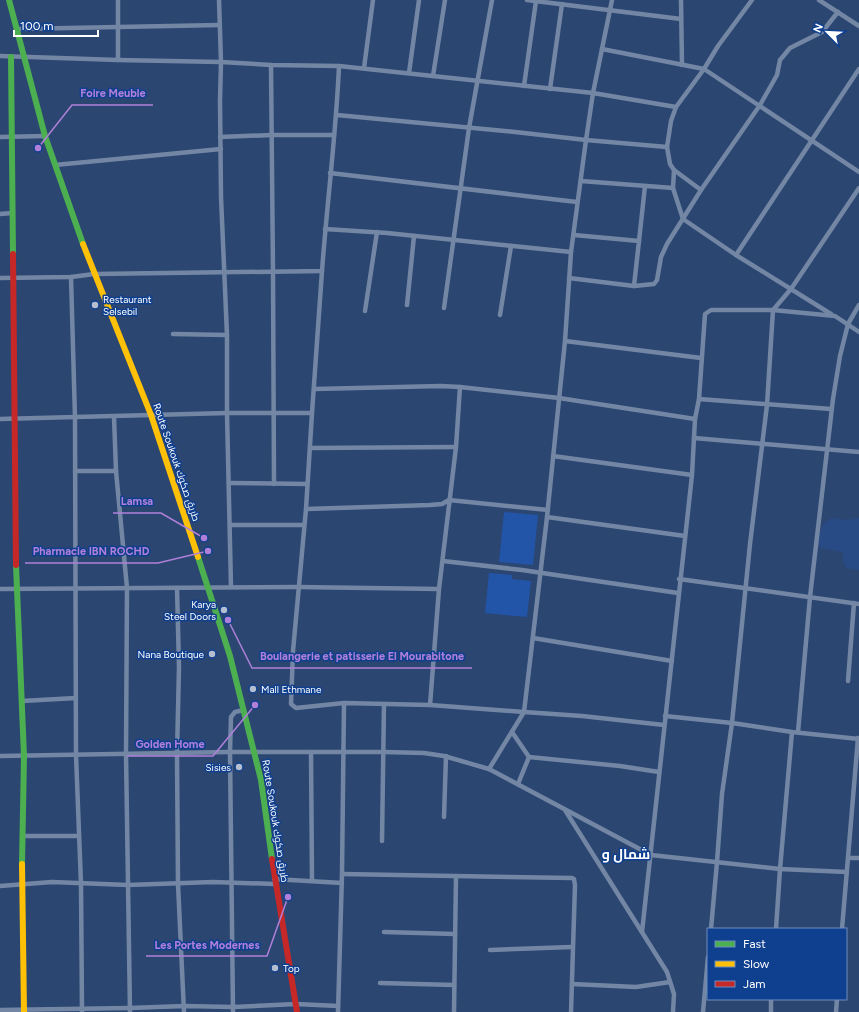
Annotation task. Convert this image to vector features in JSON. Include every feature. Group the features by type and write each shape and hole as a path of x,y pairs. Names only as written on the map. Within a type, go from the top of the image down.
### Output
{"street":[{"name":"Route Soukouk طريق صكوك","path":"10,0 23,57 44,136 94,274 151,415 194,542 230,656 260,780 275,882 297,1012"},
{"path":"118,0 118,60"},
{"path":"219,0 221,62 221,197 227,335 226,413 231,587"},
{"path":"364,68 373,0"},
{"path":"409,73 419,0"},
{"path":"433,76 445,0"},
{"path":"444,308 469,128 492,0"},
{"path":"527,0 682,19"},
{"path":"489,769 524,712 548,510 565,341 571,252 577,202 593,93 612,0"},
{"path":"681,0 682,65"},
{"path":"701,190 674,170 670,164 668,147 671,121 676,107 752,0"},
{"path":"819,0 826,2 859,26"},
{"path":"524,86 536,2"},
{"path":"550,89 562,4"},
{"path":"569,278 634,286 654,284 657,280 664,250 701,190 760,105 777,75 780,60 790,48 822,32 838,12"},
{"path":"17,30 220,25"},
{"path":"602,49 704,69 859,172"},
{"path":"0,56 339,66 593,93 676,107"},
{"path":"11,57 16,589 24,756 22,836 24,1011"},
{"path":"271,65 274,484"},
{"path":"339,66 337,115 325,229 308,484 293,651 291,704 296,708 344,703 430,705 582,716 664,725"},
{"path":"736,255 859,69"},
{"path":"337,115 668,147"},
{"path":"220,137 334,135"},
{"path":"0,137 44,136"},
{"path":"55,165 221,149"},
{"path":"674,170 674,188 683,219 736,255 832,315"},
{"path":"330,173 577,202"},
{"path":"581,181 674,188"},
{"path":"634,286 645,186"},
{"path":"711,928 722,794 732,723 745,588 767,405 773,310 791,289 859,188"},
{"path":"0,214 12,213"},
{"path":"325,229 377,232 571,252"},
{"path":"365,311 377,232"},
{"path":"574,235 639,241"},
{"path":"407,305 414,236"},
{"path":"500,315 511,246"},
{"path":"0,278 71,277 94,274 322,272"},
{"path":"71,277 75,418 76,755 81,884 82,1011"},
{"path":"798,732 810,597 832,410 840,356 848,324 859,305"},
{"path":"642,932 672,661 679,579 692,475 695,420 699,399 705,314 711,310 773,310 832,315 839,317 859,332"},
{"path":"173,334 227,335"},
{"path":"565,341 701,358"},
{"path":"315,389 441,386 460,387 559,398 695,420"},
{"path":"430,705 439,589 456,447 460,387"},
{"path":"699,399 832,410"},
{"path":"0,419 226,413 312,413"},
{"path":"114,417 116,471 127,588 126,754 130,1010"},
{"path":"694,438 859,452"},
{"path":"310,448 456,447"},
{"path":"553,456 692,475"},
{"path":"75,471 116,471"},
{"path":"229,483 308,484"},
{"path":"306,509 437,505 450,500 548,510"},
{"path":"547,517 685,536"},
{"path":"230,526 304,525"},
{"path":"443,561 497,566 678,593"},
{"path":"679,579 857,603 848,681"},
{"path":"0,589 231,587 439,589"},
{"path":"177,588 179,667 178,884 184,1012"},
{"path":"533,638 672,661"},
{"path":"22,702 76,698"},
{"path":"338,1012 342,883 344,703"},
{"path":"382,841 384,704"},
{"path":"233,1009 230,752 231,717 235,712 244,710"},
{"path":"665,716 858,739 842,928"},
{"path":"512,732 529,757"},
{"path":"776,928 792,732"},
{"path":"0,756 230,752 384,752 424,753 446,756 489,769 651,855 780,869 846,872"},
{"path":"311,752 312,881"},
{"path":"444,816 446,756"},
{"path":"529,757 620,766 659,772"},
{"path":"518,784 529,757"},
{"path":"565,809 667,972 674,994 673,1012"},
{"path":"22,836 79,836"},
{"path":"848,858 859,858"},
{"path":"342,874 574,879 572,1012"},
{"path":"454,1012 456,876"},
{"path":"0,886 52,882 128,885 312,881 342,883"},
{"path":"384,932 455,934"},
{"path":"490,950 572,947"},
{"path":"703,1012 707,968"},
{"path":"572,984 629,987 670,982"},
{"path":"380,983 454,985"},
{"path":"771,1012 772,1000"},
{"path":"836,1012 837,1000"},
{"path":"0,1010 130,1010 184,1006 233,1009 296,1004 338,1006"}],"shaded area":[{"path":"504,512 538,515 533,565 499,562"},
{"path":"832,518 848,520 859,518 859,570 847,568 844,563 842,552 821,548 818,546 823,526"},
{"path":"489,573 512,575 512,579 531,581 527,617 485,613"}],"traffic: fast":[{"path":"9,0 45,136 83,244"},
{"path":"11,57 13,254"},
{"path":"198,557 230,656 261,780 272,859"},
{"path":"16,565 24,756 22,864"}],"traffic: slow":[{"path":"83,244 151,415 198,557"},
{"path":"22,864 24,1012"}],"traffic: jam":[{"path":"13,254 16,565"},
{"path":"272,859 297,1012"}],"place":[{"name":"Foire Meuble","path":"38,148"},
{"name":"Restaurant Selsebil","path":"95,305"},
{"name":"Lamsa","path":"204,538"},
{"name":"Pharmacie IBN ROCHD","path":"208,551"},
{"name":"Karya Steel Doors","path":"224,610"},
{"name":"Boulangerie et patisserie El Mourabitone","path":"228,620"},
{"name":"Nana Boutique","path":"212,654"},
{"name":"Mall Ethmane","path":"253,689"},
{"name":"Golden Home","path":"255,705"},
{"name":"Sisies","path":"239,767"},
{"name":"Les Portes Modernes","path":"288,897"},
{"name":"Top","path":"275,968"}],"district":[{"name":"شمال و","path":"626,854"}]}
